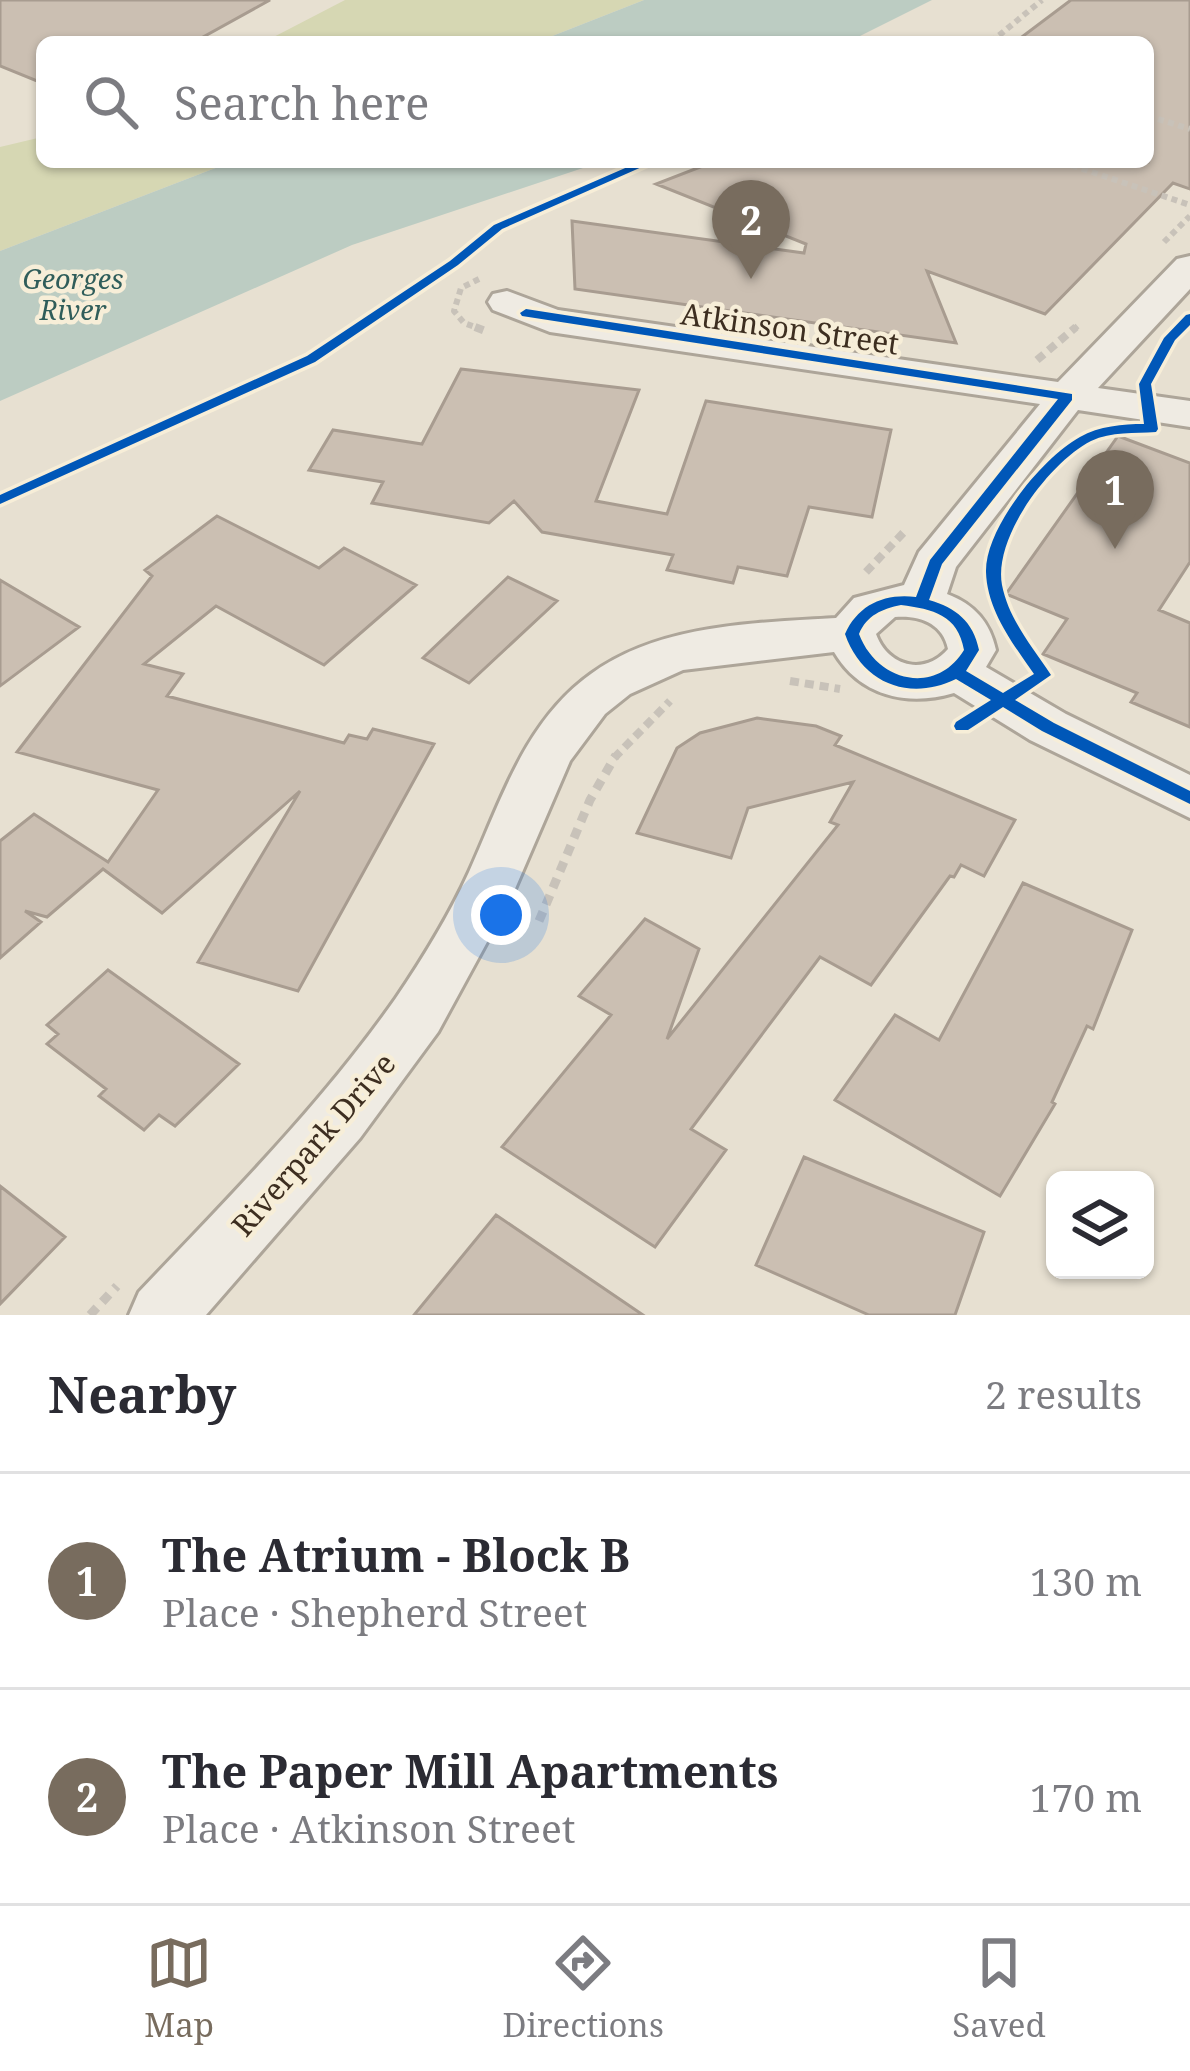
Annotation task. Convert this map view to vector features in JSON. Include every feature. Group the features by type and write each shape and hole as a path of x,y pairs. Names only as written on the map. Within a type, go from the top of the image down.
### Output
{"street":[{"path":"921,602 935,562 1175,257"},
{"name":"Atkinson Street","path":"494,311 1190,414"},
{"path":"901,600 921,602 965,626 972,650 958,673 926,683 889,678 861,659 852,607 867,610 901,600"},
{"name":"Riverpark Drive","path":"144,1296 369,1087 427,1004 567,724 610,685 648,663 852,607"},
{"path":"958,673 1048,727 1190,798"}],"path":[{"path":"998,36 1042,0"},
{"path":"1154,118 1190,129"},
{"path":"1079,168 1190,206"},
{"path":"1175,257 1190,215"},
{"path":"436,299 466,271 454,263"},
{"path":"461,288 494,311 464,323 453,306 461,288"},
{"path":"442,319 494,311"},
{"path":"1029,362 1049,353 1082,322"},
{"path":"852,607 910,525"},
{"path":"785,681 851,692"},
{"path":"539,921 617,747 640,721 676,698"},
{"path":"89,1315 144,1296"}],"green space":[{"path":"345,0 644,0 552,36 276,36"},
{"path":"36,138 36,168 215,168 0,251 0,147"}],"water":[{"path":"644,0 932,0 860,36 552,36"},
{"name":"Georges River","path":"215,168 583,168 352,245 0,401 0,251"}],"building":[{"path":"0,0 270,0 205,36 36,36 36,81 0,66"},
{"path":"1071,0 1190,0 1190,189 1173,183 1045,314 927,271 956,343 575,289 572,221 804,253 806,244 656,184 697,168 1154,168 1154,36 1023,36"},
{"path":"461,369 639,390 596,501 667,514 706,401 891,430 872,517 809,507 787,576 738,567 733,583 667,570 673,555 542,532 514,501 489,523 372,503 383,482 309,470 333,430 422,444"},
{"path":"1118,436 1190,463 1190,562 1159,610 1190,623 1190,727 1131,702 1137,693 1043,654 1067,619 1006,594"},
{"path":"217,516 319,568 344,548 416,585 324,665 216,606 144,664 183,674 167,696 344,743 349,735 367,739 373,729 434,744 298,991 198,962 300,791 162,913 103,869 47,917 25,911 41,922 0,958 0,841 34,814 108,862 158,790 17,752 152,576 145,570"},
{"path":"508,577 557,601 469,683 423,658"},
{"path":"0,580 79,627 0,686"},
{"path":"757,718 816,726 841,736 835,745 1015,820 984,876 961,865 871,985 820,957 691,1129 726,1150 655,1247 502,1147 611,1015 579,996 645,919 699,949 667,1039 838,825 830,822 853,782 748,808 731,858 637,833 677,748 700,733"},
{"path":"1023,883 1132,930 1093,1029 1087,1026 1055,1104 1000,1196 835,1100 895,1015 939,1040"},
{"path":"108,970 239,1064 175,1126 159,1115 144,1130 99,1096 106,1089 47,1044 58,1034 47,1025"},
{"path":"804,1157 984,1232 955,1315 869,1315 756,1265"},
{"path":"0,1186 65,1237 0,1304"},
{"path":"496,1215 643,1315 414,1315"}],"cycle path":[{"path":"0,500 311,359 454,263 498,227 634,168"},
{"path":"526,313 1067,397"},
{"path":"962,726 1043,675 1010,625 994,583 995,552 1012,517 1053,465 1080,442 1114,430 1151,429 1145,384 1170,338 1190,318"},
{"path":"921,602 935,563 1067,397"},
{"path":"901,600 937,607 964,627 972,650 946,678 927,683 888,677 859,652 852,634 860,619 870,610 901,600"},
{"path":"958,673 1048,727 1190,798"}],"place":[{"name":"The Paper Mill Apartments","path":"751,279"},
{"name":"The Atrium - Block B","path":"1115,549"}]}
